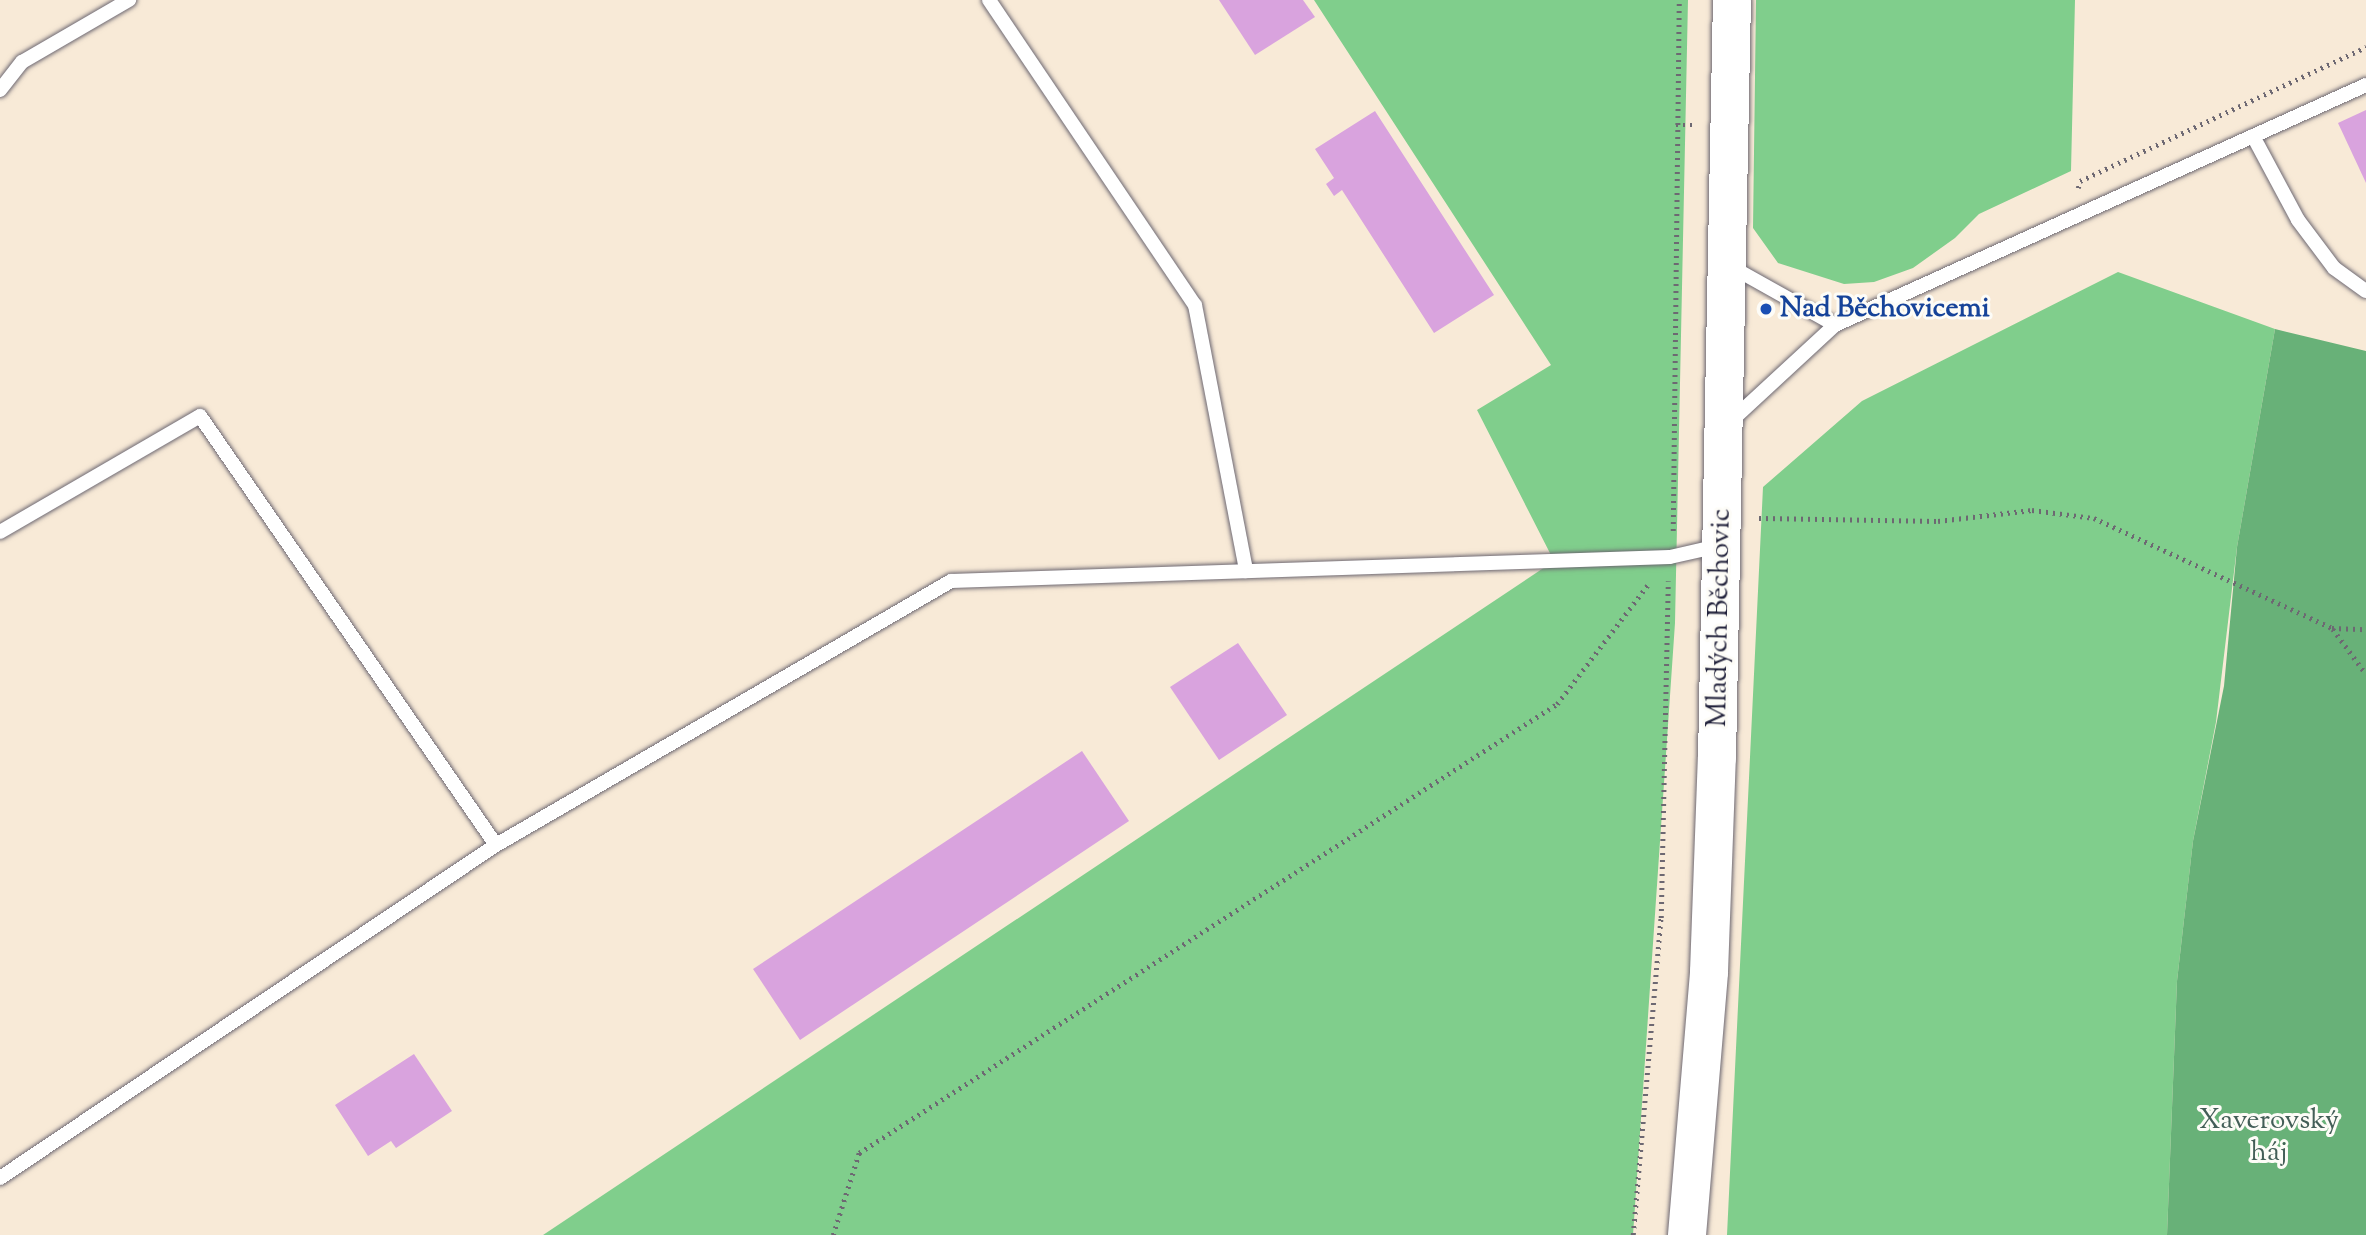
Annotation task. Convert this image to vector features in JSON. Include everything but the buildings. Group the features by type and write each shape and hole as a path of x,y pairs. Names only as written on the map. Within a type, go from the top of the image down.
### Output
{"street":[{"name":"Mladých Běchovic","path":"1687,1235 1709,972 1720,546 1727,425 1732,0"}],"lane":[{"path":"0,90 22,62 129,0"},
{"path":"989,0 1195,305 1246,571"},
{"path":"1727,425 1835,325 2366,85"},
{"path":"2253,136 2298,220 2334,268 2366,291"},
{"path":"1729,265 1835,325"},
{"path":"0,532 200,416 496,845"},
{"path":"0,1178 496,845 951,581 1670,557 1720,546"}],"path":[{"path":"1633,1235 1661,918 1670,557 1675,515 1679,0"},
{"path":"2070,219 2080,181 2366,47"},
{"path":"1720,546 1752,518 1938,521 2032,510 2094,519 2332,628 2366,629"},
{"path":"833,1235 859,1153 1557,704 1670,557"},
{"path":"2332,628 2366,674"}],"green space":[{"path":"1314,0 1688,0 1675,623 1633,1235 543,1235 1554,561 1477,410 1551,365"},
{"path":"1756,0 2075,0 2071,171 1979,214 1955,238 1913,268 1874,282 1844,284 1778,263 1753,228"},
{"path":"2118,272 2275,329 2237,547 2216,722 2193,841 2177,981 2167,1235 1727,1235 1763,487 1862,401"},
{"name":"Xaverovský háj","path":"2275,329 2366,351 2366,1235 2167,1235 2177,981 2193,841 2224,686 2237,547"}],"place":[{"name":"Nad Běchovicemi","path":"1766,309"}]}
